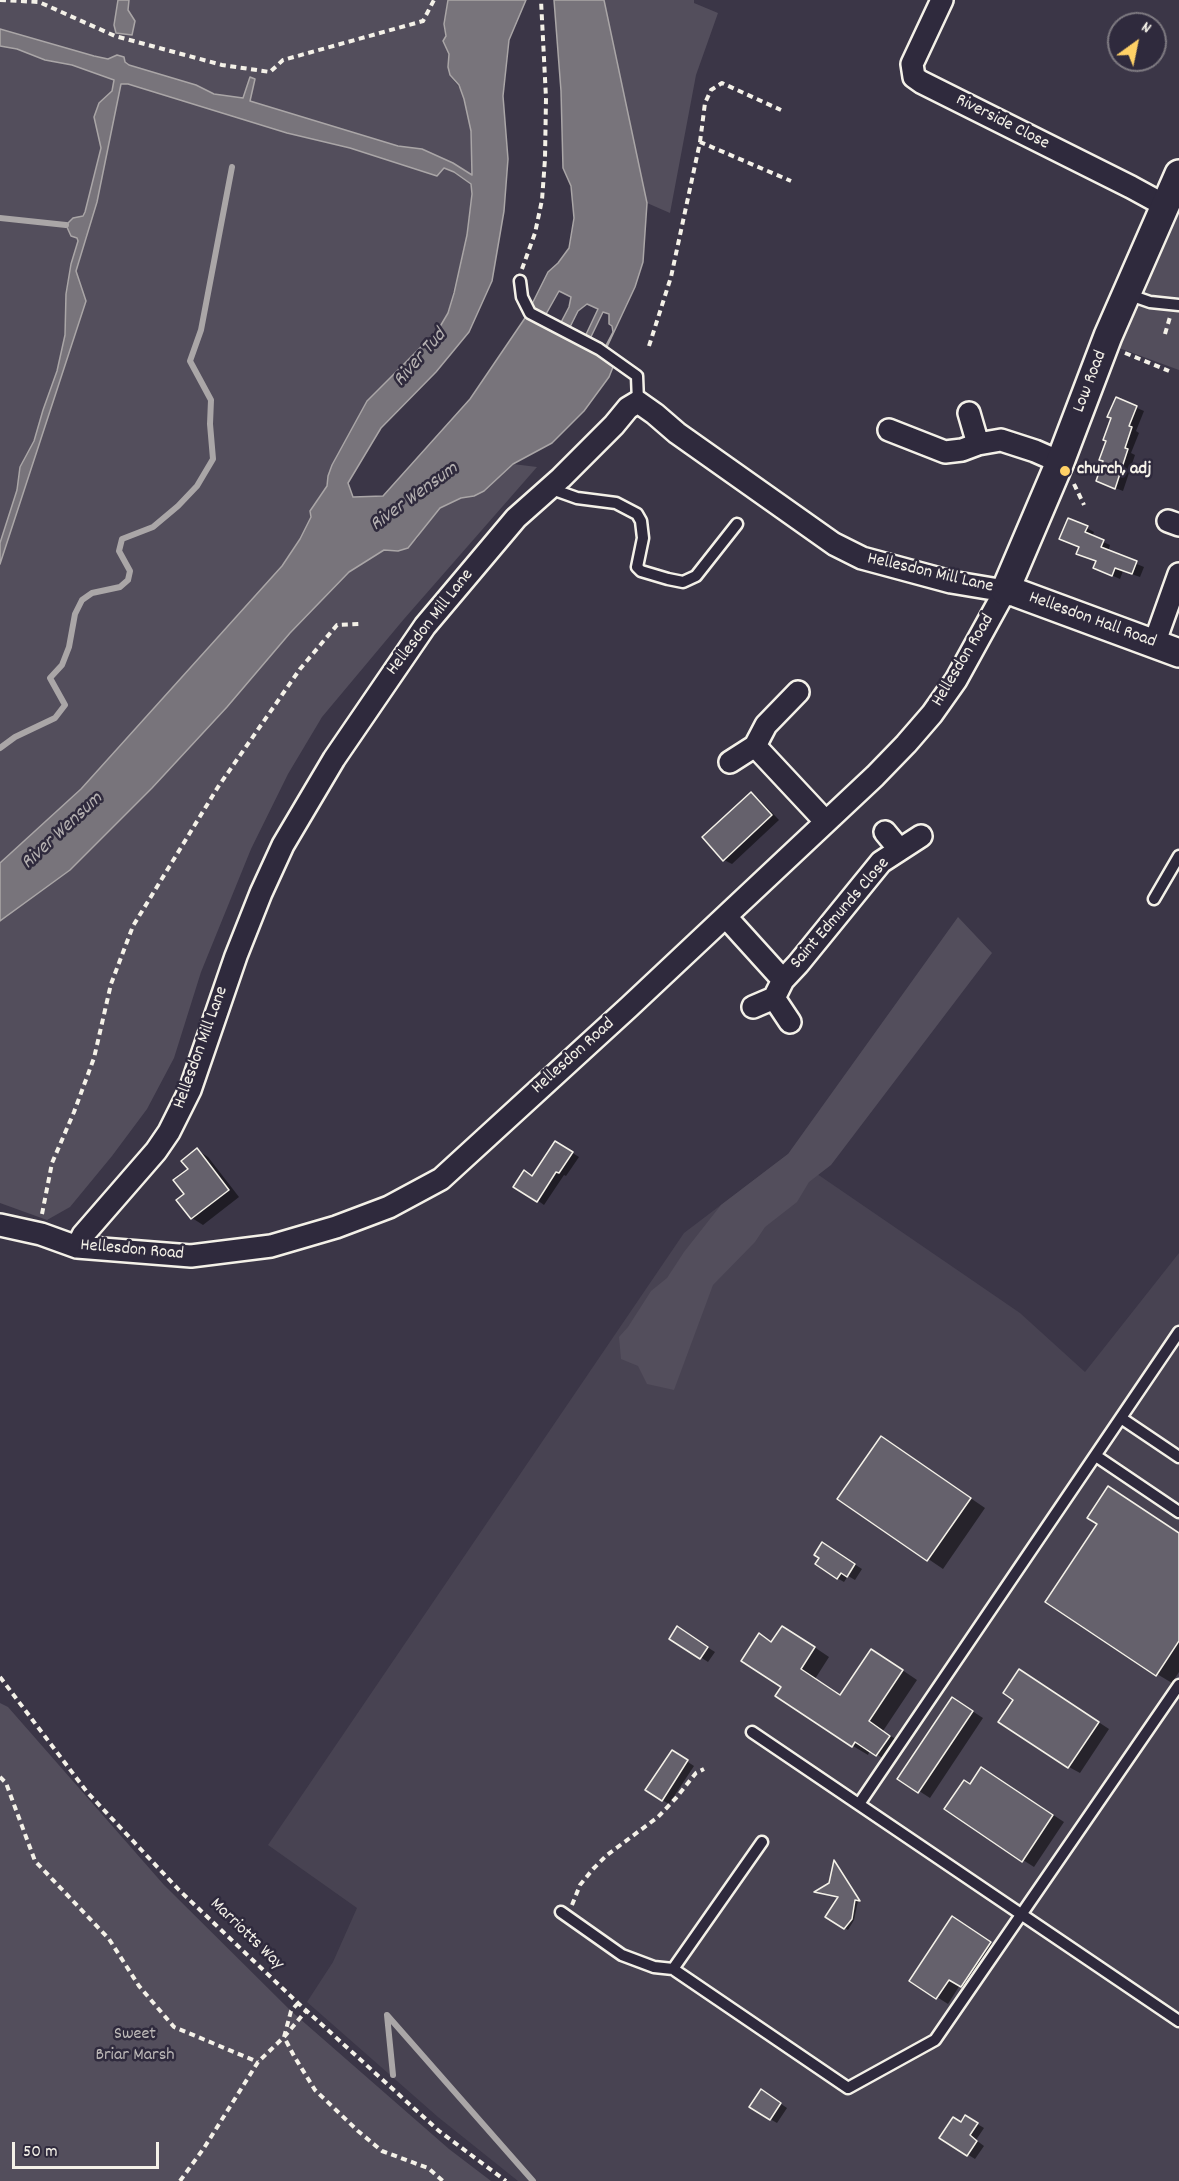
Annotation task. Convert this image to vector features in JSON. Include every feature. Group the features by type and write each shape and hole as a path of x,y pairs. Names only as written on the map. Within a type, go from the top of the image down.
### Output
{"street":[{"name":"Riverside Close","path":"942,0 912,64 914,76 921,82 1131,186 1164,205"},
{"name":"Low Road","path":"1005,591 1060,462 1126,294 1179,174"},
{"name":"Hellesdon Mill Lane","path":"77,1248 83,1235 150,1159 169,1132 190,1090 236,956 261,893 283,845 334,759 425,626 516,519 561,478 628,408 638,402 677,433 834,544 862,558 951,582 1005,591"},
{"path":"969,413 978,444"},
{"path":"889,430 945,452 1001,440 1035,450 1060,462"},
{"path":"1154,644 1179,574"},
{"name":"Hellesdon Hall Road","path":"1005,591 1014,592 1179,654"},
{"name":"Hellesdon Road","path":"0,1225 40,1234 77,1248 191,1256 271,1246 336,1227 389,1207 441,1179 726,917 875,776 932,714 968,660 1005,591"},
{"path":"730,762 755,746 766,725 798,692"},
{"path":"755,746 826,822"},
{"name":"Saint Edmunds Close","path":"885,832 899,849"},
{"name":"Saint Edmunds Close","path":"753,1007 778,989 881,862 921,836"},
{"name":"Saint Edmunds Close","path":"726,917 778,989 790,1022"}],"lane":[{"path":"519,281 522,297 530,314 599,349 637,376 638,402"},
{"path":"1126,294 1150,302 1179,304"},
{"path":"549,488 578,498 616,503 637,514 641,521 643,538 637,567 641,571 683,582 696,576 737,524"},
{"path":"1155,899 1179,856"},
{"path":"859,1804 1179,1332"},
{"path":"1121,1418 1179,1457"},
{"path":"1096,1456 1179,1512"},
{"path":"564,1914 622,1955 654,1967 673,1969 848,2088 935,2040 1179,1685"},
{"path":"752,1732 1179,2021"},
{"path":"673,1969 762,1842"}],"path":[{"path":"0,0 39,2 115,36 222,65 270,72 283,60 423,21 434,0"},
{"path":"519,281 535,233 542,200 546,98 541,0"},
{"path":"649,346 671,277 700,142 705,103 711,90 722,83 781,110"},
{"path":"700,142 791,181"},
{"path":"1123,352 1169,371"},
{"path":"55,1241 43,1222 42,1207 51,1163 74,1112 94,1058 111,984 133,927 218,787 300,669 338,626 360,624"},
{"name":"Marriotts Way","path":"0,1677 87,1792 179,1890 306,2011 439,2131 506,2181"},
{"path":"564,1914 580,1885 593,1869 607,1855 658,1816 696,1773 704,1769"},
{"path":"0,1777 6,1783 35,1861 109,1939 139,1986 174,2027 258,2062"},
{"path":"298,2003 291,2011 284,2037 315,2090 358,2132 382,2151 428,2168 443,2181"},
{"path":"180,2181 204,2148 258,2062 306,2011"}],"shaded area":[{"path":"788,1154 1020,1313 1085,1372 1179,1253 1179,2181 518,2181 438,2117 307,2002 333,1962 357,1908 268,1845 684,1233"}],"green space":[{"path":"0,0 448,0 444,24 449,54 449,75 463,92 471,131 472,152 472,175 461,168 454,172 471,184 472,194 467,235 448,313 438,330 367,401 332,465 327,486 310,511 311,516 300,539 282,566 81,789 0,863"},
{"path":"604,0 694,0 694,3 718,13 696,75 670,213 647,203"},
{"path":"1179,200 1179,370 1119,348 1157,249"},
{"path":"513,464 537,467 322,717 288,774 251,849 201,972 174,1058 147,1109 70,1207 47,1220 0,1203 0,921 70,870 152,788 227,707 290,633 349,572 384,550 398,551 417,539 424,525 440,508 484,491"},
{"path":"958,917 992,953 831,1165 809,1182 797,1202 765,1227 755,1242 713,1285 674,1390 647,1384 638,1366 621,1359 619,1337 651,1291 667,1278 721,1205 788,1154"},
{"name":"Sweet Briar Marsh","path":"0,1703 8,1707 164,1885 291,2011 449,2149 491,2181 0,2181"}],"water":[{"path":"118,0 129,0 128,10 135,21 132,35 116,33 114,25"},
{"path":"448,0 526,0 509,40 503,96 508,159 504,211 492,281 469,332 436,372 381,428 348,483 353,497 383,496 470,399 525,318 548,272 569,248 574,218 571,186 563,168 561,91 554,0 604,0 647,203 643,262 635,287 606,349 615,362 609,377 584,411 552,443 513,464 484,491 440,508 408,548 398,551 384,550 349,572 290,633 227,707 152,788 70,870 0,921 0,863 81,789 282,566 300,539 311,517 310,511 327,486 332,465 367,401 438,330 448,313 454,293 467,235 472,194 471,184 444,168 437,176 350,148 287,133 128,84 121,84 97,202 76,271 86,301 0,564 0,543 17,490 20,467 34,441 57,371 65,335 66,294 78,241 77,238 71,236 66,225 73,218 83,216 85,212 101,148 94,117 99,103 112,91 114,80 72,65 45,60 17,49 0,46 0,29 94,56 108,59 117,55 124,57 125,62 129,65 196,85 214,94 243,98 250,77 255,79 250,101 398,146 422,149 453,163 472,175 471,131 459,85 450,75 449,54 443,41 446,36 444,24","holes":["559,291 571,297 569,307 557,330 541,323","587,304 598,309 582,343 566,335 578,311","603,312 609,314 609,324 613,332 602,353 587,345"]}],"building":[{"path":"1116,397 1137,406 1129,426 1132,427 1125,448 1128,449 1115,489 1096,481 1103,461 1099,460 1106,441 1103,440 1111,418 1107,417"},
{"path":"1068,518 1088,526 1085,532 1104,540 1101,547 1137,561 1132,574 1115,568 1112,576 1093,568 1096,561 1076,554 1079,547 1059,539"},
{"path":"751,792 772,815 723,861 702,837"},
{"path":"555,1141 573,1152 559,1173 556,1172 537,1202 513,1187 524,1170 532,1176"},
{"path":"197,1148 229,1190 191,1219 176,1200 184,1194 173,1180 188,1169 181,1161"},
{"path":"881,1436 971,1498 927,1561 837,1499"},
{"path":"1108,1486 1179,1533 1179,1641 1156,1676 1045,1602 1097,1524 1087,1518"},
{"path":"822,1542 855,1564 847,1577 841,1573 837,1579 815,1564 819,1558 814,1555"},
{"path":"677,1626 708,1647 700,1659 669,1639"},
{"path":"782,1626 815,1647 801,1669 840,1695 871,1649 903,1670 869,1721 890,1736 876,1756 855,1742 852,1747 775,1696 781,1687 741,1661 759,1633 771,1642"},
{"path":"1019,1669 1099,1722 1068,1768 998,1722 1013,1700 1003,1693"},
{"path":"952,1697 973,1711 918,1793 897,1779"},
{"path":"672,1750 688,1760 662,1801 645,1790"},
{"path":"981,1767 1053,1815 1022,1862 944,1809 964,1780 970,1784"},
{"path":"834,1860 860,1901 855,1900 852,1919 844,1929 825,1917 838,1897 814,1892 829,1883"},
{"path":"952,1916 991,1942 961,1987 949,1980 936,1999 909,1981"},
{"path":"761,2089 781,2103 770,2120 749,2107"},
{"path":"965,2115 978,2123 970,2135 977,2141 967,2156 939,2138 953,2117 961,2122"}],"waterway":[{"path":"0,748 15,737 55,718 65,705 50,678 62,665 69,647 75,614 82,600 92,593 120,587 128,580 130,571 119,551 122,539 153,527 178,506 197,486 213,459 210,424 211,400 190,361 201,330 232,167"},
{"path":"0,218 66,225"},
{"path":"393,2075 387,2015 533,2181"}],"place":[{"name":"church, adj","path":"1065,471"}],"water label":[{"name":"River Tud","path":"421,359"},
{"name":"River Wensum","path":"415,498"},
{"name":"River Wensum","path":"63,832"}]}
